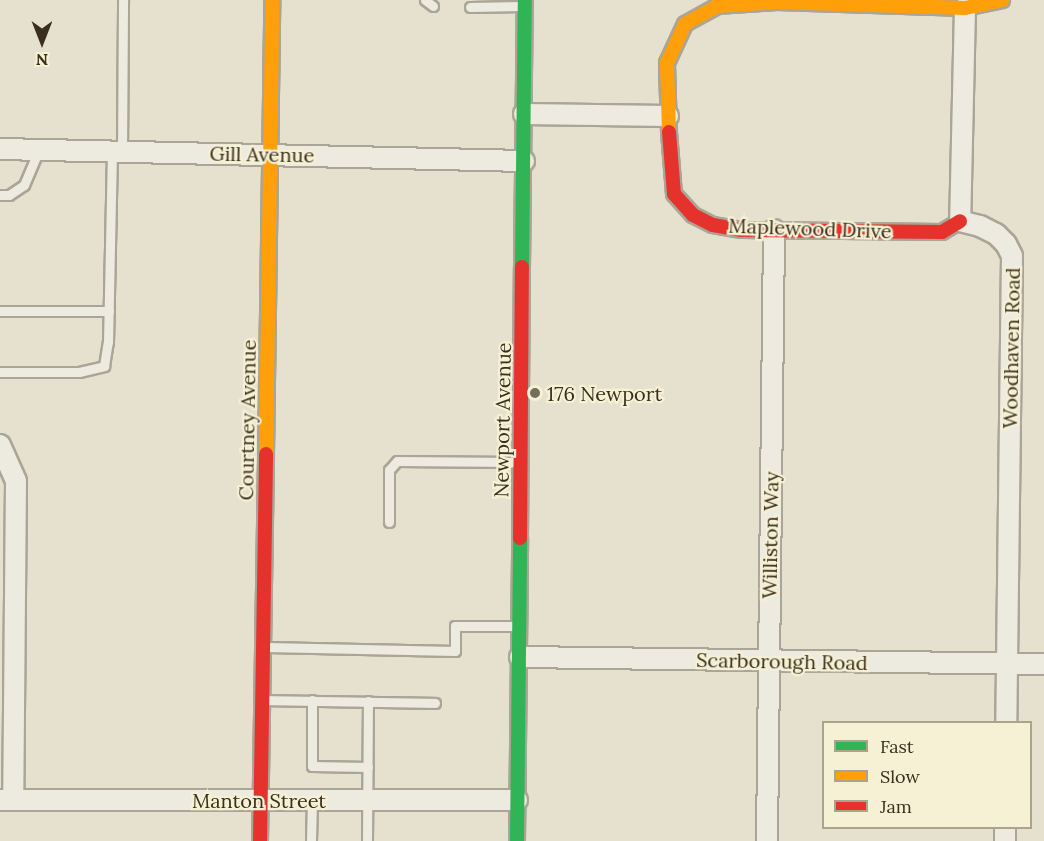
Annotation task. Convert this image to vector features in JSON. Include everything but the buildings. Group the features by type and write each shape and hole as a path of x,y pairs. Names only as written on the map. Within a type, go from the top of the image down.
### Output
{"street":[{"name":"Courtney Avenue","path":"260,841 272,155 272,0"},
{"path":"960,221 965,8 1002,0"},
{"name":"Maplewood Drive","path":"960,221 942,231 742,230 713,225 693,214 674,194 670,170 667,63 685,24 717,6 777,1 965,8"},
{"name":"Newport Avenue","path":"517,841 525,3"},
{"path":"524,114 668,116"},
{"path":"0,141 0,149"},
{"name":"Gill Avenue","path":"0,149 524,160"},
{"name":"Woodhaven Road","path":"960,221 981,226 996,234 1006,244 1012,256 1006,721"},
{"name":"Williston Way","path":"767,841 774,230"},
{"path":"0,445 16,481 6,800"},
{"name":"Scarborough Road","path":"520,657 1044,664"},
{"name":"Manton Street","path":"6,800 517,800"}],"lane":[{"path":"0,372 79,372 104,366 108,342 123,0"},
{"path":"470,7 525,3"},
{"path":"0,195 9,195 24,185 39,149"},
{"path":"0,311 109,311"},
{"path":"389,522 389,470 397,461 521,462"},
{"path":"263,647 455,651 455,626 520,626"},
{"path":"262,700 435,702"},
{"path":"312,700 312,766 368,767"},
{"path":"367,841 368,701"},
{"path":"311,841 312,800"}],"traffic: fast":[{"path":"522,267 525,0"},
{"path":"517,841 520,538"}],"traffic: slow":[{"path":"266,454 272,0"},
{"path":"669,132 667,63 685,24 717,6 777,2 965,8 1002,0"}],"traffic: jam":[{"path":"669,132 674,194 693,215 713,225 742,230 942,232 960,221"},
{"path":"520,538 522,267"},
{"path":"260,841 266,454"}],"place":[{"name":"176 Newport","path":"535,393"}]}
